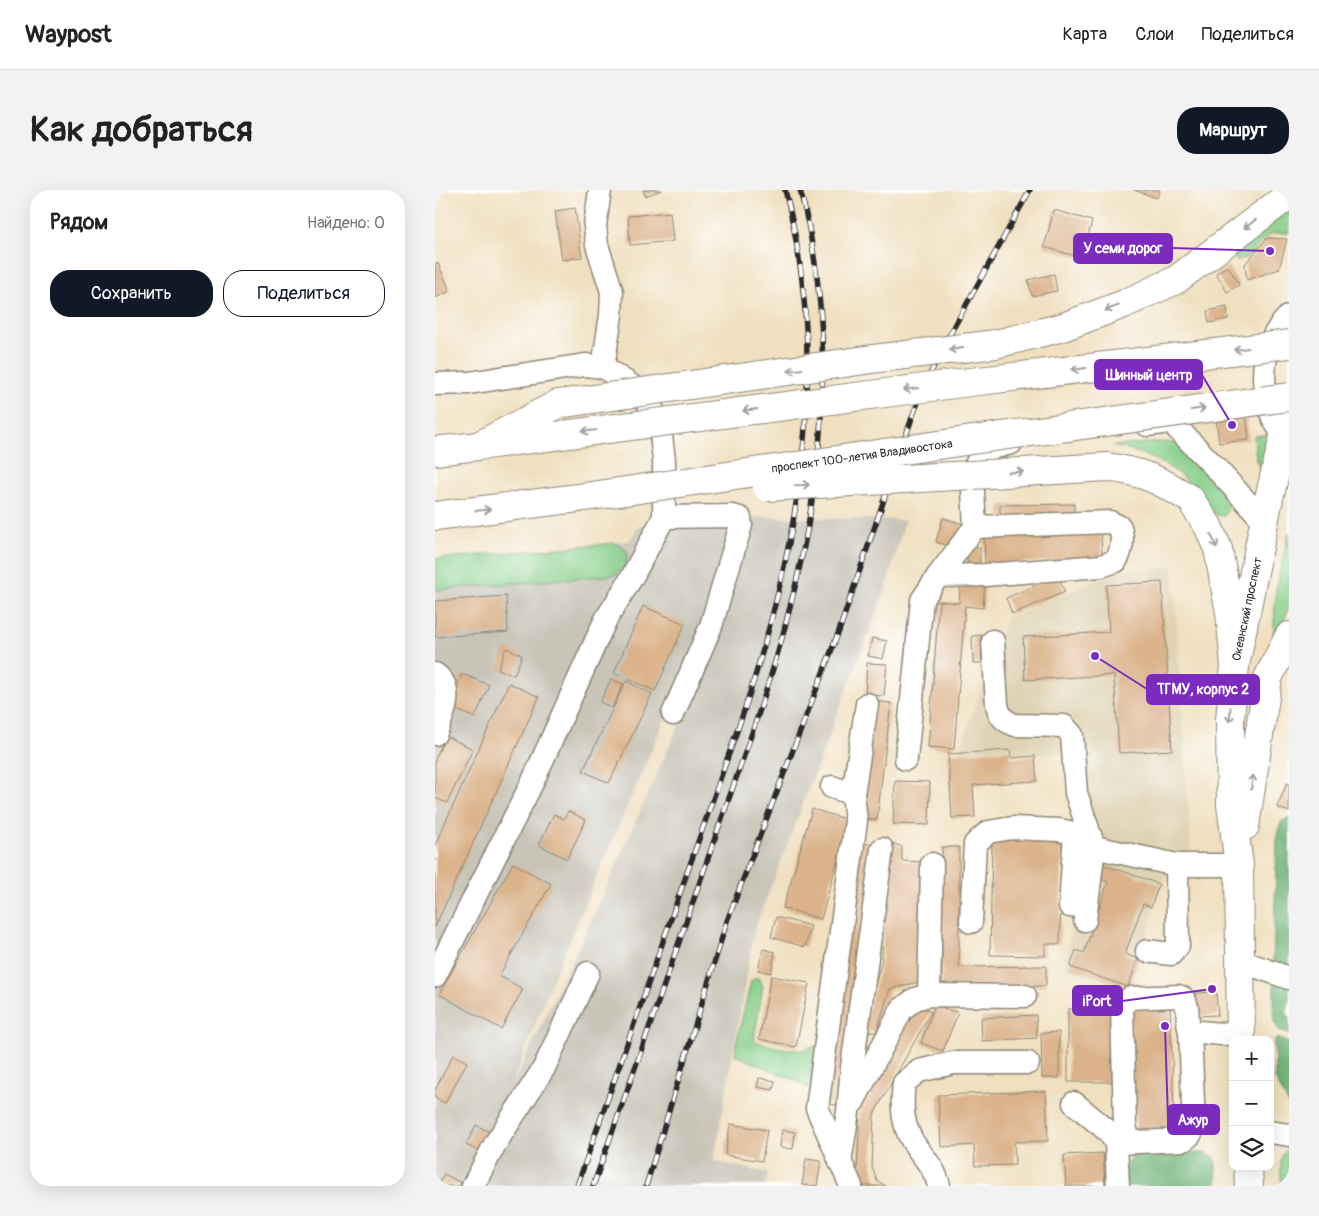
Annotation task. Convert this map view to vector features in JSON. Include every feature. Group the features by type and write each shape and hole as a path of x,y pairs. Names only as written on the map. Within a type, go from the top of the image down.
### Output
{"main road":[{"path":"478,446 558,404 872,359 996,344 1063,327 1124,304 1176,280 1289,195"},
{"path":"435,451 962,383 1289,344"},
{"name":"проспект 100-летия Владивостока","path":"435,516 578,498 972,440 1289,397"},
{"name":"Океанский проспект","path":"1241,1036 1239,865 1231,806 1230,720 1235,666 1286,426"},
{"path":"578,498 1107,467 1149,475 1170,486 1190,500 1208,526 1218,549 1230,613 1235,666 1254,678 1261,680 1278,674"},
{"name":"Океанский проспект","path":"1239,865 1278,674 1289,636"},
{"path":"1248,1171 1249,1186"}],"street":[{"path":"600,190 595,226 597,245 612,292 611,315 603,366"},
{"path":"1286,426 1272,416 1263,390 1268,347 1277,328 1289,316"},
{"path":"435,384 469,383 585,365 603,366 641,392 659,420 664,460 664,517 605,622 532,783 435,976"},
{"path":"906,759 922,600 937,576 975,527 971,473 983,450 1024,440 1171,422 1265,522"},
{"path":"664,517 733,516 740,518 741,525 711,626 673,714"},
{"path":"937,576 985,575 1101,566 1116,561 1123,537 1119,527 1110,522 975,527"},
{"path":"993,641 997,704 998,712 1002,718 1008,723 1015,725 1064,726 1072,735 1076,793 1094,847 1077,913 1075,833"},
{"path":"435,674 441,679 446,691 445,710 435,734"},
{"path":"851,1186 817,1108 856,821 842,790 867,704"},
{"path":"971,922 975,844 988,832 1012,828 1059,830 1075,833 1094,847 1177,865 1239,865"},
{"path":"840,1162 882,849"},
{"path":"929,995 932,864"},
{"path":"1147,951 1171,954 1178,946 1177,865"},
{"path":"1240,961 1289,978"},
{"path":"473,1186 495,1144 544,1068 588,973"},
{"path":"848,1112 902,1009 915,999 929,995 1025,996"},
{"path":"1074,1103 1124,1142 1184,1140 1190,1135 1194,1127 1190,1031 1188,1007 1183,998 1178,996 1130,998 1122,1006 1125,1125 1127,1134 1124,1142 1118,1186"},
{"path":"1190,1031 1234,1036"},
{"path":"939,1186 930,1163 916,1146 907,1127 902,1106 904,1083 919,1071 953,1063 1028,1063"},
{"path":"1274,1133 1289,1135"}],"shaded area":[{"path":"754,517 905,520 887,585 754,931 714,1161 768,1173 765,1186 435,1186 435,561 629,541 640,525 736,527 697,645 556,971 506,1099 590,923 687,707"},
{"path":"1173,567 1192,868 1167,868 1129,989 1066,968 1082,850 1082,753 1014,755 1013,748 959,752 1006,619 1119,570"}],"green space":[{"path":"1289,206 1289,233 1272,234 1263,240 1248,257 1237,260 1233,254 1235,248"},
{"path":"1273,434 1261,473 1256,460 1254,436"},
{"path":"1159,442 1182,443 1230,499 1227,511 1223,516 1214,513 1197,490 1169,467 1148,456 1113,446"},
{"path":"1289,532 1289,605 1285,618 1273,641 1276,590"},
{"path":"615,543 627,551 627,559 620,571 614,575 435,590 435,559"},
{"path":"1289,817 1289,969 1273,965 1277,834 1281,822"},
{"path":"758,978 763,986 754,1039 757,1042 790,1049 801,1050 816,1047 810,1086 807,1088 799,1082 735,1055 751,981"},
{"path":"1274,982 1289,983 1289,999 1286,1014 1289,1016 1289,1035 1279,1030 1274,1021"},
{"path":"1277,1038 1289,1043 1289,1105 1275,1079 1275,1040"},
{"path":"1289,1147 1289,1186 1282,1186 1281,1160"},
{"path":"1141,1152 1206,1153 1214,1157 1217,1186 1126,1186 1126,1165 1131,1158"}],"building":[{"path":"643,190 662,190 645,196"},
{"path":"1134,190 1160,190 1157,198"},
{"path":"575,208 582,257 562,260 555,211"},
{"path":"1054,210 1092,221 1082,258 1044,247"},
{"path":"670,212 673,241 630,245 628,216"},
{"path":"1267,238 1287,239 1279,269 1247,280 1245,264"},
{"path":"438,263 450,291 435,298 435,264"},
{"path":"1228,266 1239,285 1227,292 1216,273"},
{"path":"1054,274 1057,291 1032,296 1028,280"},
{"path":"1227,307 1228,319 1209,323 1207,311"},
{"path":"1245,406 1249,440 1219,443 1215,410"},
{"path":"1074,504 1074,517 1000,518 1000,505"},
{"path":"943,518 963,524 956,548 936,542"},
{"path":"1101,530 1102,559 985,564 984,535"},
{"path":"967,548 980,548 980,562 967,562"},
{"path":"1058,576 1065,592 1012,614 1006,598"},
{"path":"961,580 985,582 983,608 965,606 954,749 928,747 939,601 959,603"},
{"path":"1162,582 1172,750 1119,753 1114,675 1025,680 1023,637 1109,632 1106,585"},
{"path":"506,596 508,632 435,637 435,601"},
{"path":"643,606 685,624 655,691 614,673"},
{"path":"981,635 982,663 973,663 972,636"},
{"path":"872,638 887,641 883,659 868,656"},
{"path":"506,648 522,655 514,675 498,669"},
{"path":"867,663 887,664 884,696 865,695"},
{"path":"462,674 489,685 475,718 448,706"},
{"path":"611,679 623,684 612,708 600,702"},
{"path":"626,681 652,694 609,783 583,771"},
{"path":"509,683 539,697 435,927 435,845"},
{"path":"874,701 891,703 877,820 860,818"},
{"path":"446,736 473,749 447,803 435,798 435,759"},
{"path":"1010,750 1011,758 1035,756 1037,781 973,785 975,817 952,818 948,754"},
{"path":"895,781 930,782 929,825 893,824"},
{"path":"1287,783 1289,784 1289,812 1277,807"},
{"path":"812,809 849,820 821,919 783,908"},
{"path":"568,811 586,820 567,859 539,845 554,814 564,819"},
{"path":"992,839 1062,840 1060,944 1045,944 1045,956 990,955"},
{"path":"886,840 902,847 902,861 923,862 919,982 890,989 876,1033 863,1029 882,960"},
{"path":"860,843 878,845 842,1106 823,1103"},
{"path":"942,847 959,847 959,967 1046,966 1046,986 942,986"},
{"path":"513,863 551,884 499,976 523,989 501,1029 439,994"},
{"path":"1102,864 1159,884 1151,907 1143,904 1125,954 1138,959 1128,987 1070,967 1076,950 1084,953 1108,882 1097,878"},
{"path":"776,917 811,926 805,947 771,937"},
{"path":"763,949 775,952 771,973 758,970"},
{"path":"771,976 809,983 796,1047 759,1039"},
{"path":"1216,992 1218,1015 1197,1016 1196,993"},
{"path":"918,1004 931,1012 874,1114 872,1167 877,1181 886,1186 863,1186 857,1172 860,1108"},
{"path":"935,1005 958,1013 943,1051 921,1043"},
{"path":"1170,1007 1175,1133 1136,1135 1130,1009"},
{"path":"1068,1009 1112,1009 1112,1082 1068,1082"},
{"path":"1036,1015 1037,1038 982,1041 981,1018"},
{"path":"1059,1032 1059,1078 1042,1078 1041,1033"},
{"path":"453,1055 467,1062 445,1103 435,1098 435,1090"},
{"path":"759,1078 775,1081 773,1090 757,1087"},
{"path":"1046,1091 1048,1141 1014,1142 1015,1165 975,1166 974,1145 941,1147 938,1095"},
{"path":"730,1124 767,1130 762,1161 725,1155"},
{"path":"476,1125 489,1132 479,1151 466,1145"},
{"path":"782,1130 795,1132 793,1149 780,1147"},
{"path":"1103,1153 1105,1186 1066,1186 1064,1155"},
{"path":"806,1159 821,1161 817,1186 802,1185"},
{"path":"444,1174 461,1183 459,1186 438,1186"}],"railway":[{"path":"577,1186 744,711 781,583 794,518 803,453 807,388 806,322 799,256 785,190"},
{"path":"593,1186 764,697 789,611 801,559 811,507 818,454 822,401 822,348 819,295 812,242 800,190"},
{"path":"646,1186 727,921 839,631 914,412 939,354 1030,190"}],"place":[{"name":"У семи дорог","path":"1270,251"},
{"name":"Шинный центр","path":"1232,425"},
{"name":"ТГМУ, корпус 2","path":"1095,656"},
{"name":"iPort","path":"1212,989"},
{"name":"Ажур","path":"1165,1026"}]}
